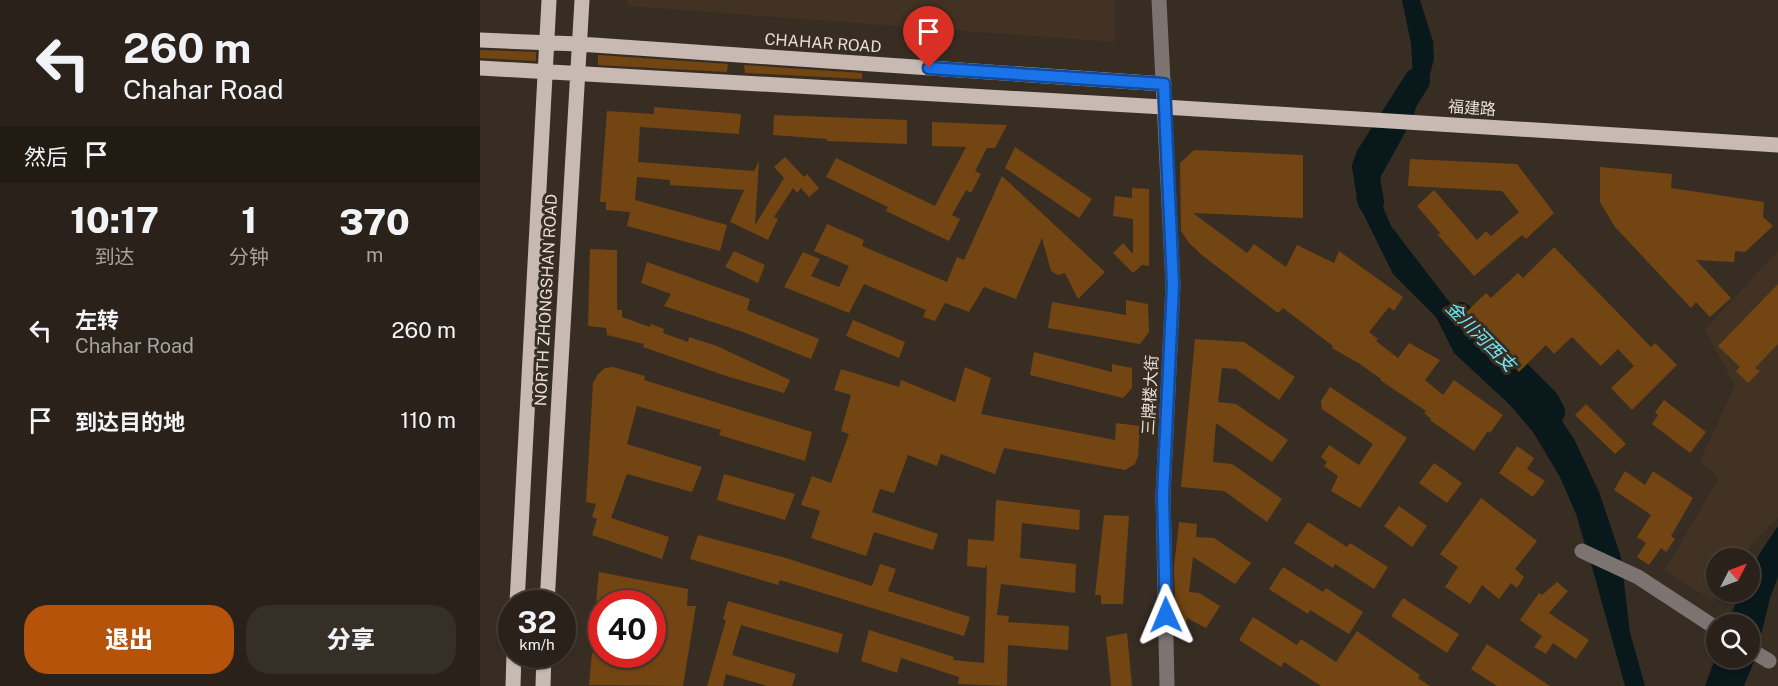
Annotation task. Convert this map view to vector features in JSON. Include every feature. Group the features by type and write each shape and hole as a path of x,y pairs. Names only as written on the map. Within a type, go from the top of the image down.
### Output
{"main road":[{"name":"NORTH ZHONGSHAN ROAD","path":"518,590 549,0"},
{"name":"NORTH ZHONGSHAN ROAD","path":"548,590 582,0"},
{"name":"CHAHAR ROAD","path":"480,40 579,44 1164,84"},
{"path":"480,68 1164,107"},
{"name":"福建路","path":"1164,107 1778,145"},
{"path":"513,686 514,668"},
{"path":"543,686 544,668"}],"street":[{"name":"三牌楼大街","path":"1159,0 1173,285 1163,495 1167,686"},
{"path":"1582,551 1638,577 1706,621"},
{"path":"1760,656 1769,661"}],"shaded area":[{"path":"628,0 1115,0 1115,42 628,6"},
{"path":"1778,251 1778,518 1748,548 1706,548 1706,596 1665,570 1719,478 1700,461 1735,386 1705,329"}],"water":[{"path":"1402,0 1420,0 1433,41 1434,59 1428,82 1419,98 1412,120 1380,178 1379,198 1391,226 1447,299 1553,408 1574,439 1599,492 1621,557 1630,633 1645,686 1625,686 1576,514 1560,477 1533,432 1509,404 1454,353 1436,317 1393,274 1356,199 1371,153 1395,119 1413,78 1411,43"},
{"path":"1778,526 1778,577 1760,639 1760,614 1731,614 1736,602 1760,602 1760,553"},
{"path":"1712,668 1751,668 1744,686 1705,686"}],"building":[{"path":"480,50 536,52 536,61 480,58"},
{"path":"598,55 728,64 727,72 598,65"},
{"path":"744,65 862,73 862,79 745,73"},
{"path":"654,107 741,114 739,134 640,127 638,162 754,171 759,161 755,225 784,178 774,167 785,157 804,177 807,174 819,188 809,197 801,188 797,193 793,188 774,217 778,219 768,240 730,222 744,190 670,185 670,180 637,177 635,200 727,225 720,251 627,226 630,212 606,210 606,202 600,202 607,111 654,114"},
{"path":"774,115 907,120 907,144 827,141 827,139 773,135"},
{"path":"932,122 1007,125 995,148 987,148 975,171 981,174 971,193 966,190 952,215 960,219 949,241 886,211 888,207 826,177 836,158 935,206 966,147 932,146"},
{"path":"1015,147 1092,199 1079,218 1005,168"},
{"path":"1194,150 1303,155 1303,218 1193,213 1247,253 1254,244 1286,267 1297,245 1334,263 1339,251 1403,297 1394,311 1389,307 1369,332 1378,339 1376,341 1398,358 1409,343 1440,360 1425,380 1443,395 1454,380 1503,415 1474,451 1430,420 1424,413 1426,411 1360,364 1332,348 1333,346 1283,308 1278,313 1189,243 1181,231 1180,163"},
{"path":"1410,159 1517,164 1554,213 1526,239 1522,235 1474,276 1438,235 1440,233 1417,206 1434,190 1477,240 1486,231 1491,236 1519,212 1502,191 1408,186"},
{"path":"1600,167 1672,174 1671,188 1764,202 1763,217 1773,226 1745,252 1735,251 1734,262 1696,260 1731,298 1710,317 1696,302 1691,308 1615,227 1600,202"},
{"path":"1002,176 1105,272 1078,299 1065,273 1058,275 1051,271 1042,238 1016,299 984,287 969,312 945,303 935,321 923,317 926,310 864,284 849,313 784,287 803,252 820,259 811,276 839,287 849,266 814,251 827,224 864,240 862,246 947,282 957,257 964,260"},
{"path":"1132,188 1149,189 1149,266 1142,265 1133,273 1113,253 1123,243 1133,254 1133,219 1113,216 1115,196 1132,198"},
{"path":"1554,247 1651,347 1655,343 1677,365 1632,410 1611,388 1634,366 1618,349 1601,366 1572,337 1554,354 1546,345 1519,372 1463,315 1486,293 1491,298 1518,273 1523,278"},
{"path":"590,249 617,250 617,310 622,310 622,317 650,327 651,324 664,329 663,333 688,342 689,337 717,346 790,380 784,393 726,376 643,347 644,344 607,335 606,328 588,326"},
{"path":"734,251 765,265 758,283 725,267"},
{"path":"647,262 750,299 747,310 819,339 811,359 743,332 664,306 671,294 641,283"},
{"path":"1778,284 1778,344 1755,368 1760,371 1748,383 1736,371 1740,367 1718,346"},
{"path":"1126,300 1148,304 1149,332 1140,344 1048,328 1052,302 1126,315"},
{"path":"853,320 905,342 899,358 846,336"},
{"path":"1195,339 1244,342 1295,377 1279,400 1236,369 1222,368 1218,402 1236,404 1288,440 1272,462 1216,423 1213,462 1232,464 1282,499 1267,522 1224,491 1181,487"},
{"path":"1034,352 1112,372 1112,364 1132,368 1132,388 1123,398 1030,375"},
{"path":"613,367 645,376 644,380 812,432 805,461 719,435 721,430 637,406 627,444 702,467 692,492 627,474 611,518 669,537 662,559 592,535 597,519 592,517 596,504 586,502 593,383 605,368"},
{"path":"965,367 991,378 981,414 1115,440 1116,423 1140,426 1138,456 1135,464 1125,470 1004,448 995,474 941,454 937,466 908,455 894,493 880,489 872,512 938,534 933,550 874,532 866,556 811,538 820,511 801,505 812,476 831,483 849,434 841,431 851,395 834,390 841,369 899,387 901,380 955,402"},
{"path":"1330,387 1407,438 1360,508 1331,491 1338,476 1324,466 1327,462 1321,457 1329,445 1359,465 1373,444 1322,409 1321,401"},
{"path":"1664,400 1706,432 1690,453 1652,424 1658,415 1655,412"},
{"path":"1586,404 1626,444 1615,454 1575,415"},
{"path":"1517,446 1534,458 1527,469 1545,481 1533,497 1499,473"},
{"path":"1434,463 1462,483 1447,503 1419,483"},
{"path":"1625,471 1645,485 1653,471 1693,498 1671,536 1675,539 1666,552 1661,548 1649,565 1637,557 1646,543 1637,537 1651,515 1614,490"},
{"path":"724,474 795,494 785,520 717,500"},
{"path":"1481,498 1537,541 1515,569 1524,577 1517,588 1511,583 1499,599 1482,585 1470,604 1445,587 1458,567 1440,554"},
{"path":"996,500 1080,510 1079,530 1022,523 1020,558 1076,564 1075,593 1001,584 997,615 1009,616 1008,622 1069,626 1068,650 1008,645 1007,686 958,684 959,677 901,658 897,673 861,661 869,630 954,657 953,660 984,663 987,565 985,568 967,566 968,539 994,541"},
{"path":"1399,506 1427,526 1412,547 1384,526"},
{"path":"1104,515 1129,516 1123,604 1101,604 1101,595 1095,595"},
{"path":"1179,522 1197,524 1196,537 1214,538 1251,563 1235,584 1193,557 1189,592 1199,593 1220,606 1206,628 1187,618 1185,633 1176,632 1174,567"},
{"path":"1308,522 1347,547 1350,543 1388,567 1374,589 1335,564 1333,568 1294,543"},
{"path":"698,535 786,558 872,586 880,564 896,569 888,591 970,617 964,636 780,580 778,585 690,559"},
{"path":"1283,567 1323,592 1326,588 1363,612 1349,634 1310,610 1308,614 1269,589"},
{"path":"599,572 688,589 687,606 696,606 683,686 589,685 591,668 666,668 666,590 597,590"},
{"path":"1557,582 1568,591 1549,613 1589,640 1576,659 1553,643 1546,654 1534,647 1542,636 1520,620 1539,593 1542,595"},
{"path":"1403,598 1459,634 1447,653 1391,616"},
{"path":"728,601 843,634 838,653 741,625 732,655 796,674 792,686 767,686 726,674 723,686 707,686 726,620 723,619"},
{"path":"1253,617 1297,645 1301,639 1336,662 1357,631 1420,675 1418,678 1430,686 1321,686 1284,662 1281,667 1239,640"},
{"path":"1127,633 1132,686 1111,686 1106,637"},
{"path":"1487,644 1550,686 1497,686 1471,669"}],"waterway":[{"name":"金川河西支","path":"1371,202 1365,167 1369,156 1417,81"},
{"name":"金川河西支","path":"1460,315 1547,402 1552,412"}],"route":[{"path":"929,68 1164,84 1173,285 1163,495 1166,615"}]}
